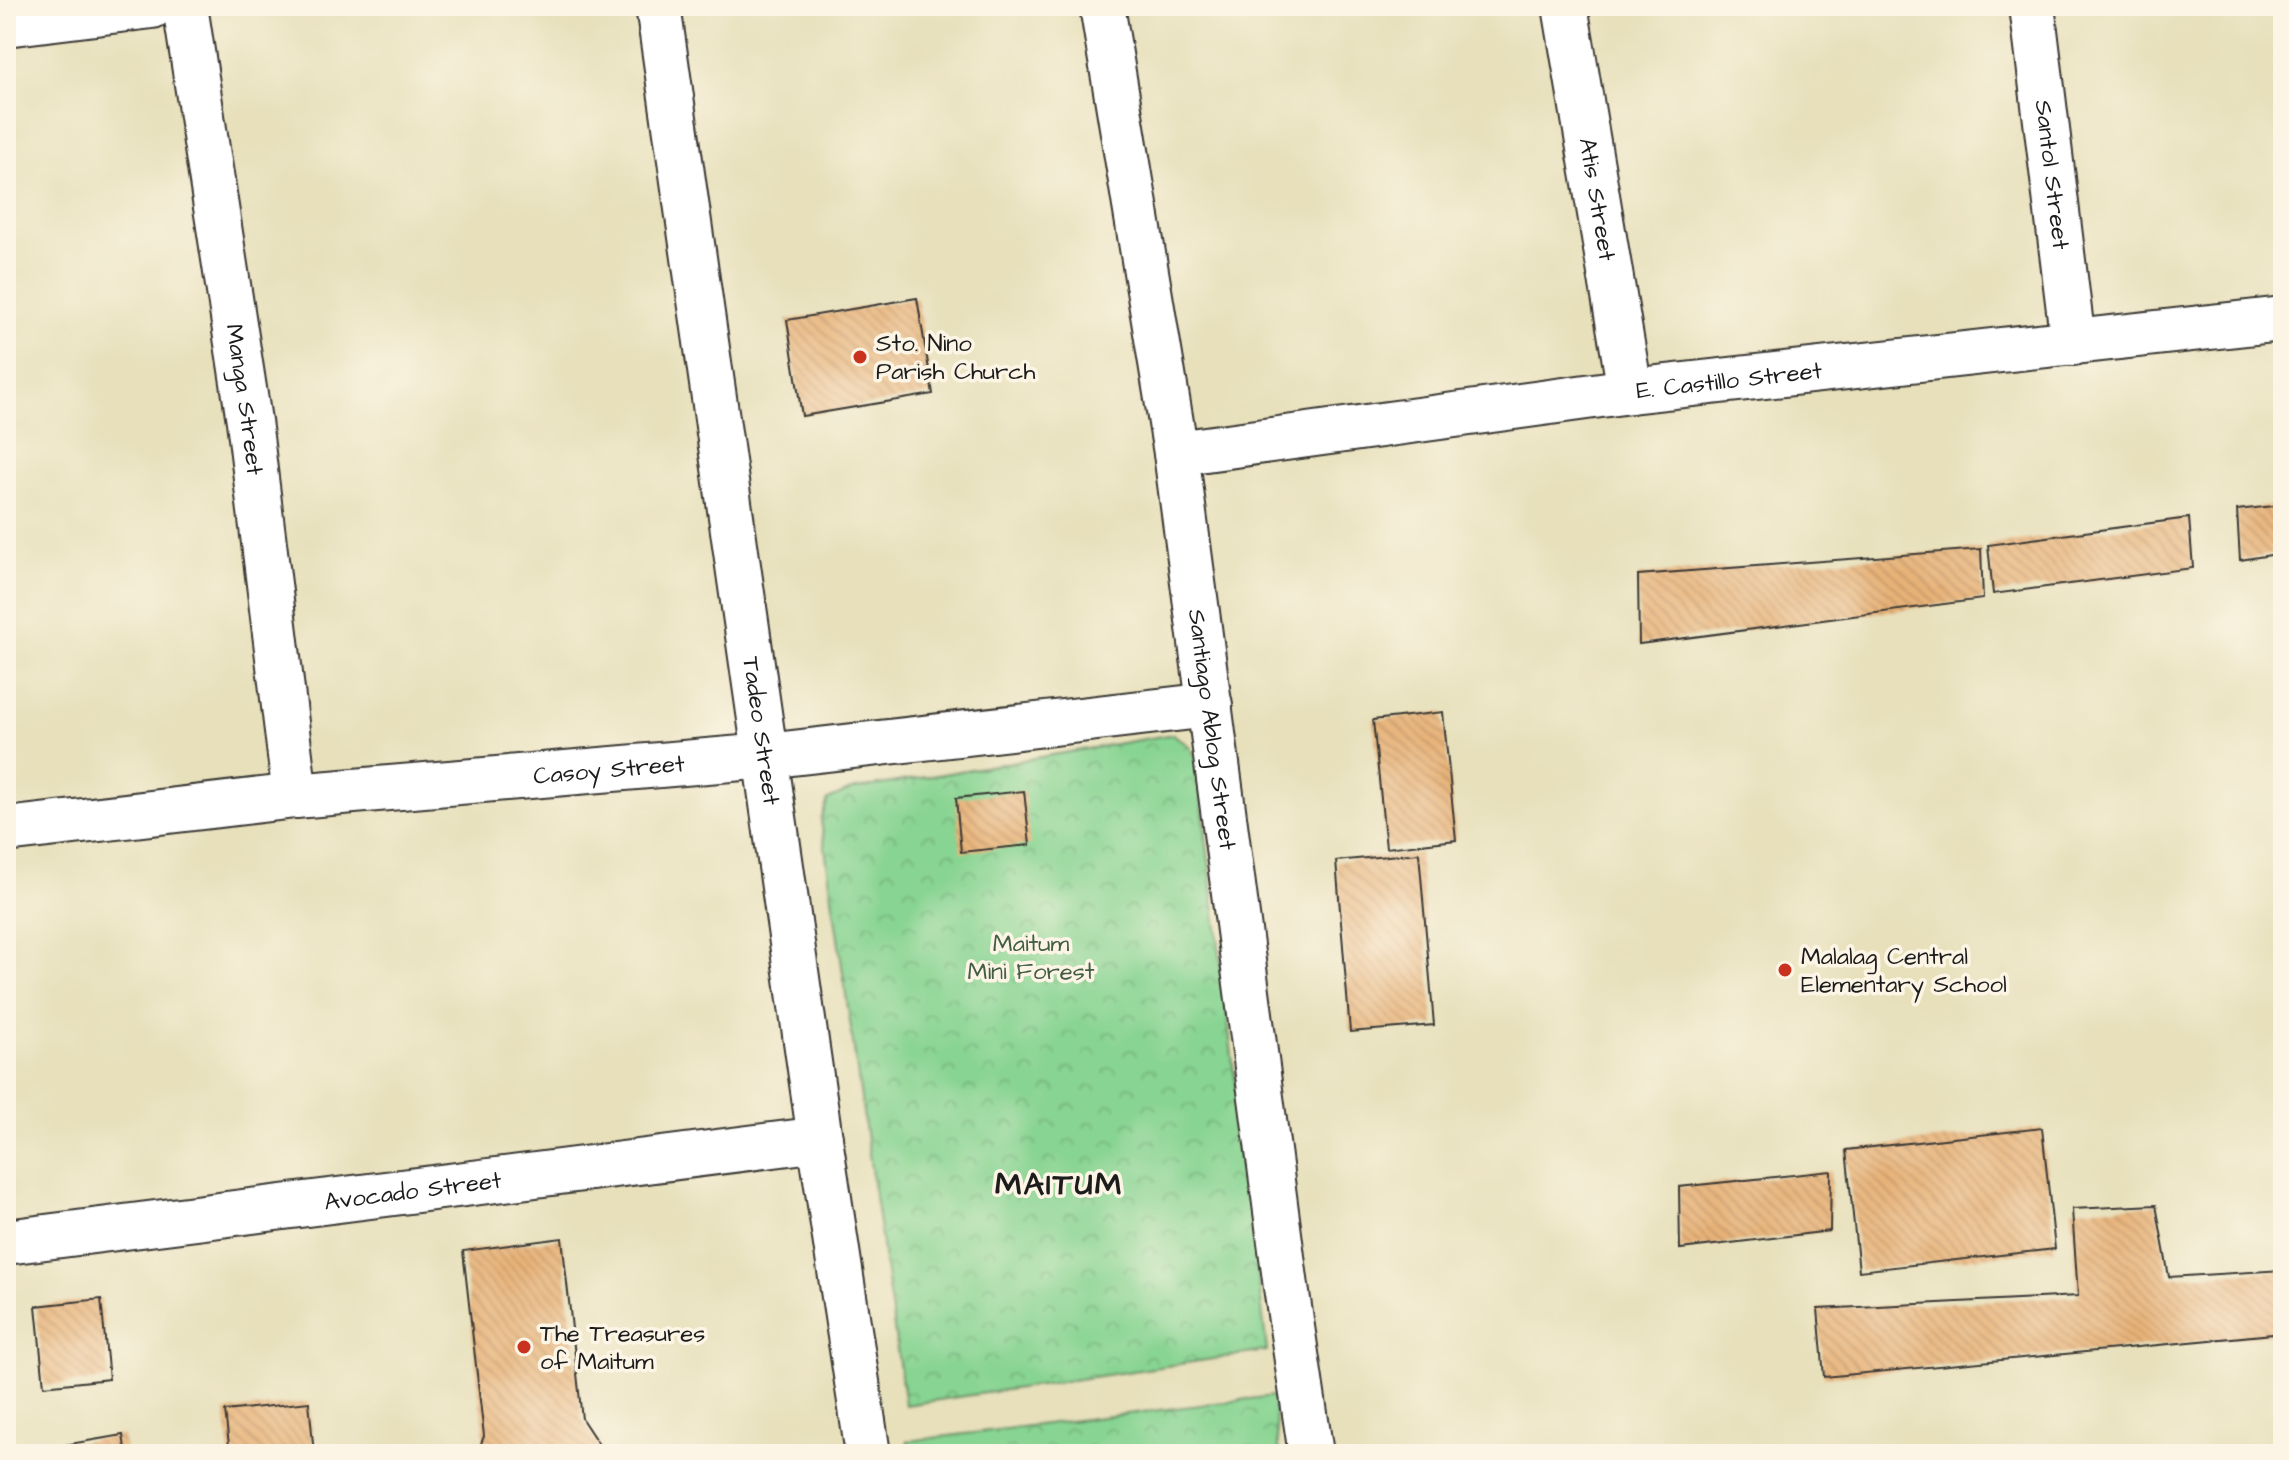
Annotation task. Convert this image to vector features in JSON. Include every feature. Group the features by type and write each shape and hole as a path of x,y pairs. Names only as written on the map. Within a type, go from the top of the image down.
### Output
{"street":[{"path":"6,24 152,6"},
{"name":"Manga Street","path":"185,6 249,421 295,796"},
{"name":"Tadeo Street","path":"658,6 868,1454"},
{"name":"Santiago Ablog Street","path":"1102,6 1176,453 1286,1287 1311,1454"},
{"name":"Atis Street","path":"1565,6 1630,391"},
{"name":"Santol Street","path":"2032,6 2073,343"},
{"name":"E. Castillo Street","path":"1176,453 1630,391 2283,319"},
{"name":"Casoy Street","path":"6,830 295,796 766,756 1210,705"},
{"name":"Avocado Street","path":"6,1242 820,1139"}],"green space":[{"name":"Maitum Mini Forest","path":"1173,734 1189,746 1197,760 1267,1351 905,1405 821,820 828,800 851,790"},
{"path":"1273,1396 1279,1454 909,1454 907,1441"}],"building":[{"name":"Sto. Nino Parish Church","path":"917,298 933,394 802,416 787,320"},
{"path":"2283,505 2283,553 2240,560 2237,510"},
{"path":"2189,518 2193,568 1993,594 1988,545"},
{"path":"1981,549 1983,599 1639,644 1638,575"},
{"path":"1443,712 1456,840 1386,848 1373,720"},
{"path":"1024,791 1030,845 961,852 956,798"},
{"path":"1419,853 1434,1025 1350,1032 1336,861"},
{"path":"2042,1128 2055,1249 1859,1271 1846,1150"},
{"path":"1831,1171 1830,1231 1680,1249 1679,1187"},
{"path":"2156,1205 2169,1277 2283,1270 2283,1333 1824,1377 1818,1309 2078,1296 2072,1209"},
{"path":"562,1238 582,1419 605,1454 477,1454 484,1436 463,1251"},
{"path":"101,1299 109,1379 44,1386 36,1306"},
{"path":"309,1402 314,1454 230,1454 225,1411"},
{"path":"123,1435 126,1454 59,1454 58,1446"}],"place":[{"name":"Sto. Nino Parish Church","path":"860,357"},
{"name":"Malalag Central Elementary School","path":"1785,970"},
{"name":"The Treasures of Maitum","path":"524,1347"}],"district":[{"name":"MAITUM","path":"1059,1183"}]}
